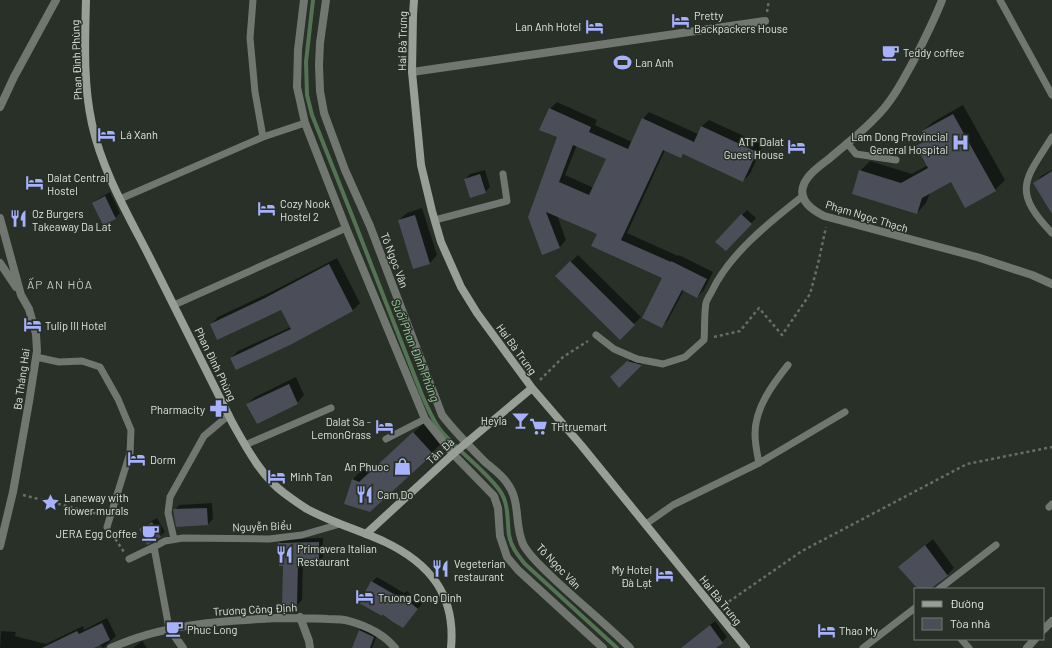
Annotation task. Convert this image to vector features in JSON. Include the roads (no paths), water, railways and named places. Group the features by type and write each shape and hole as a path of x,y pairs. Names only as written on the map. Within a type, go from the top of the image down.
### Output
{"street":[{"path":"0,107 14,77 56,0"},
{"name":"Phan Đình Phùng","path":"86,0 84,53 86,91 92,124 100,151 120,199 245,445 267,477 283,492 307,509 406,553 428,572 442,589 450,611 452,632 451,648"},
{"path":"304,0 298,50 297,87 305,123 346,228 425,419 453,454 494,496 498,508 500,536 508,557 518,570 603,648"},
{"name":"Tô Ngọc Vân","path":"326,0 320,43 319,65 320,91 324,113 345,170 370,226 442,415 452,429 507,482 513,493 517,510 518,530 528,551 538,563 630,648"},
{"name":"Hai Bà Trưng","path":"414,0 412,72 421,165 434,220 441,242 461,287 477,314 532,388 646,524 746,648"},
{"path":"803,196 804,184 814,171 876,118 901,84 942,0"},
{"path":"412,72 765,21"},
{"name":"Phạm Ngọc Thạch","path":"803,196 807,205 828,217 977,257 1032,275 1052,284"},
{"name":"Ba Tháng Hai","path":"0,218 22,295 29,309 36,334 36,357 29,402 13,492 0,546"},
{"path":"0,263 22,295"},
{"name":"Tản Đà","path":"366,534 453,454 532,388"},
{"path":"300,617 310,648"},
{"name":"Trương Công Định","path":"111,648 144,635 169,628 217,621 300,617 348,620 373,629 388,639 395,648"},
{"path":"1044,629 1052,621"},
{"path":"169,628 183,648"},
{"path":"1027,648 1034,640"}],"lane":[{"path":"253,0 250,38 255,92 263,137"},
{"path":"1000,0 1052,95"},
{"path":"120,199 263,137 305,123"},
{"path":"1052,136 1029,174 1025,185 1028,201 1039,219 1052,232"},
{"path":"847,143 856,154 896,160"},
{"path":"434,220 508,201 503,174"},
{"path":"596,335 614,349 637,359 663,364 685,357 704,340 706,303 717,281 751,241 771,222 803,196"},
{"path":"174,305 346,228"},
{"path":"36,357 59,362 82,361 100,367 118,399 131,430 130,453 107,527"},
{"path":"759,462 755,434 758,417 764,398 788,365"},
{"path":"245,445 331,408"},
{"path":"646,524 673,505 759,462 845,412"},
{"path":"174,539 168,513 170,497 204,436 229,415"},
{"path":"386,439 425,419"},
{"name":"Nguyễn Biểu","path":"129,558 174,539 269,539 302,536 340,524"},
{"path":"940,588 996,544"},
{"path":"154,547 169,628"},
{"path":"863,648 914,609"},
{"path":"962,640 969,648"}],"waterway":[{"name":"Suối Phan Đình Phùng","path":"313,0 306,62 307,95 312,115 429,410 442,432 487,475 500,491 505,501 511,543 525,564 617,648"}],"place":[{"name":"Pretty Backpackers House","path":"681,21"},
{"name":"Lan Anh Hotel","path":"594,26"},
{"name":"Teddy coffee","path":"890,52"},
{"name":"Lan Anh","path":"622,62"},
{"name":"Lá Xanh","path":"107,134"},
{"name":"Lam Dong Provincial General Hospital","path":"961,142"},
{"name":"ATP Dalat Guest House","path":"797,147"},
{"name":"Dalat Central Hostel","path":"34,183"},
{"name":"Cozy Nook Hostel 2","path":"267,209"},
{"name":"Oz Burgers Takeaway Da Lat","path":"19,219"},
{"name":"Tulip III Hotel","path":"32,325"},
{"name":"Pharmacity","path":"218,409"},
{"name":"Heyla","path":"520,420"},
{"name":"THtruemart","path":"538,426"},
{"name":"Dalat Sa - LemonGrass","path":"384,427"},
{"name":"Dorm","path":"137,459"},
{"name":"An Phuoc","path":"402,466"},
{"name":"Minh Tan","path":"277,476"},
{"name":"Cam Do","path":"364,494"},
{"name":"Laneway with flower murals","path":"51,503"},
{"name":"JERA Egg Coffee","path":"150,533"},
{"name":"Primavera Italian Restaurant","path":"284,554"},
{"name":"Vegeterian restaurant","path":"441,569"},
{"name":"My Hotel Đà Lạt","path":"665,575"},
{"name":"Truong Cong Dinh","path":"365,597"},
{"name":"Phuc Long","path":"174,629"},
{"name":"Thao My","path":"826,630"}],"district":[{"name":"ẤP AN HÒA","path":"60,284"}]}
